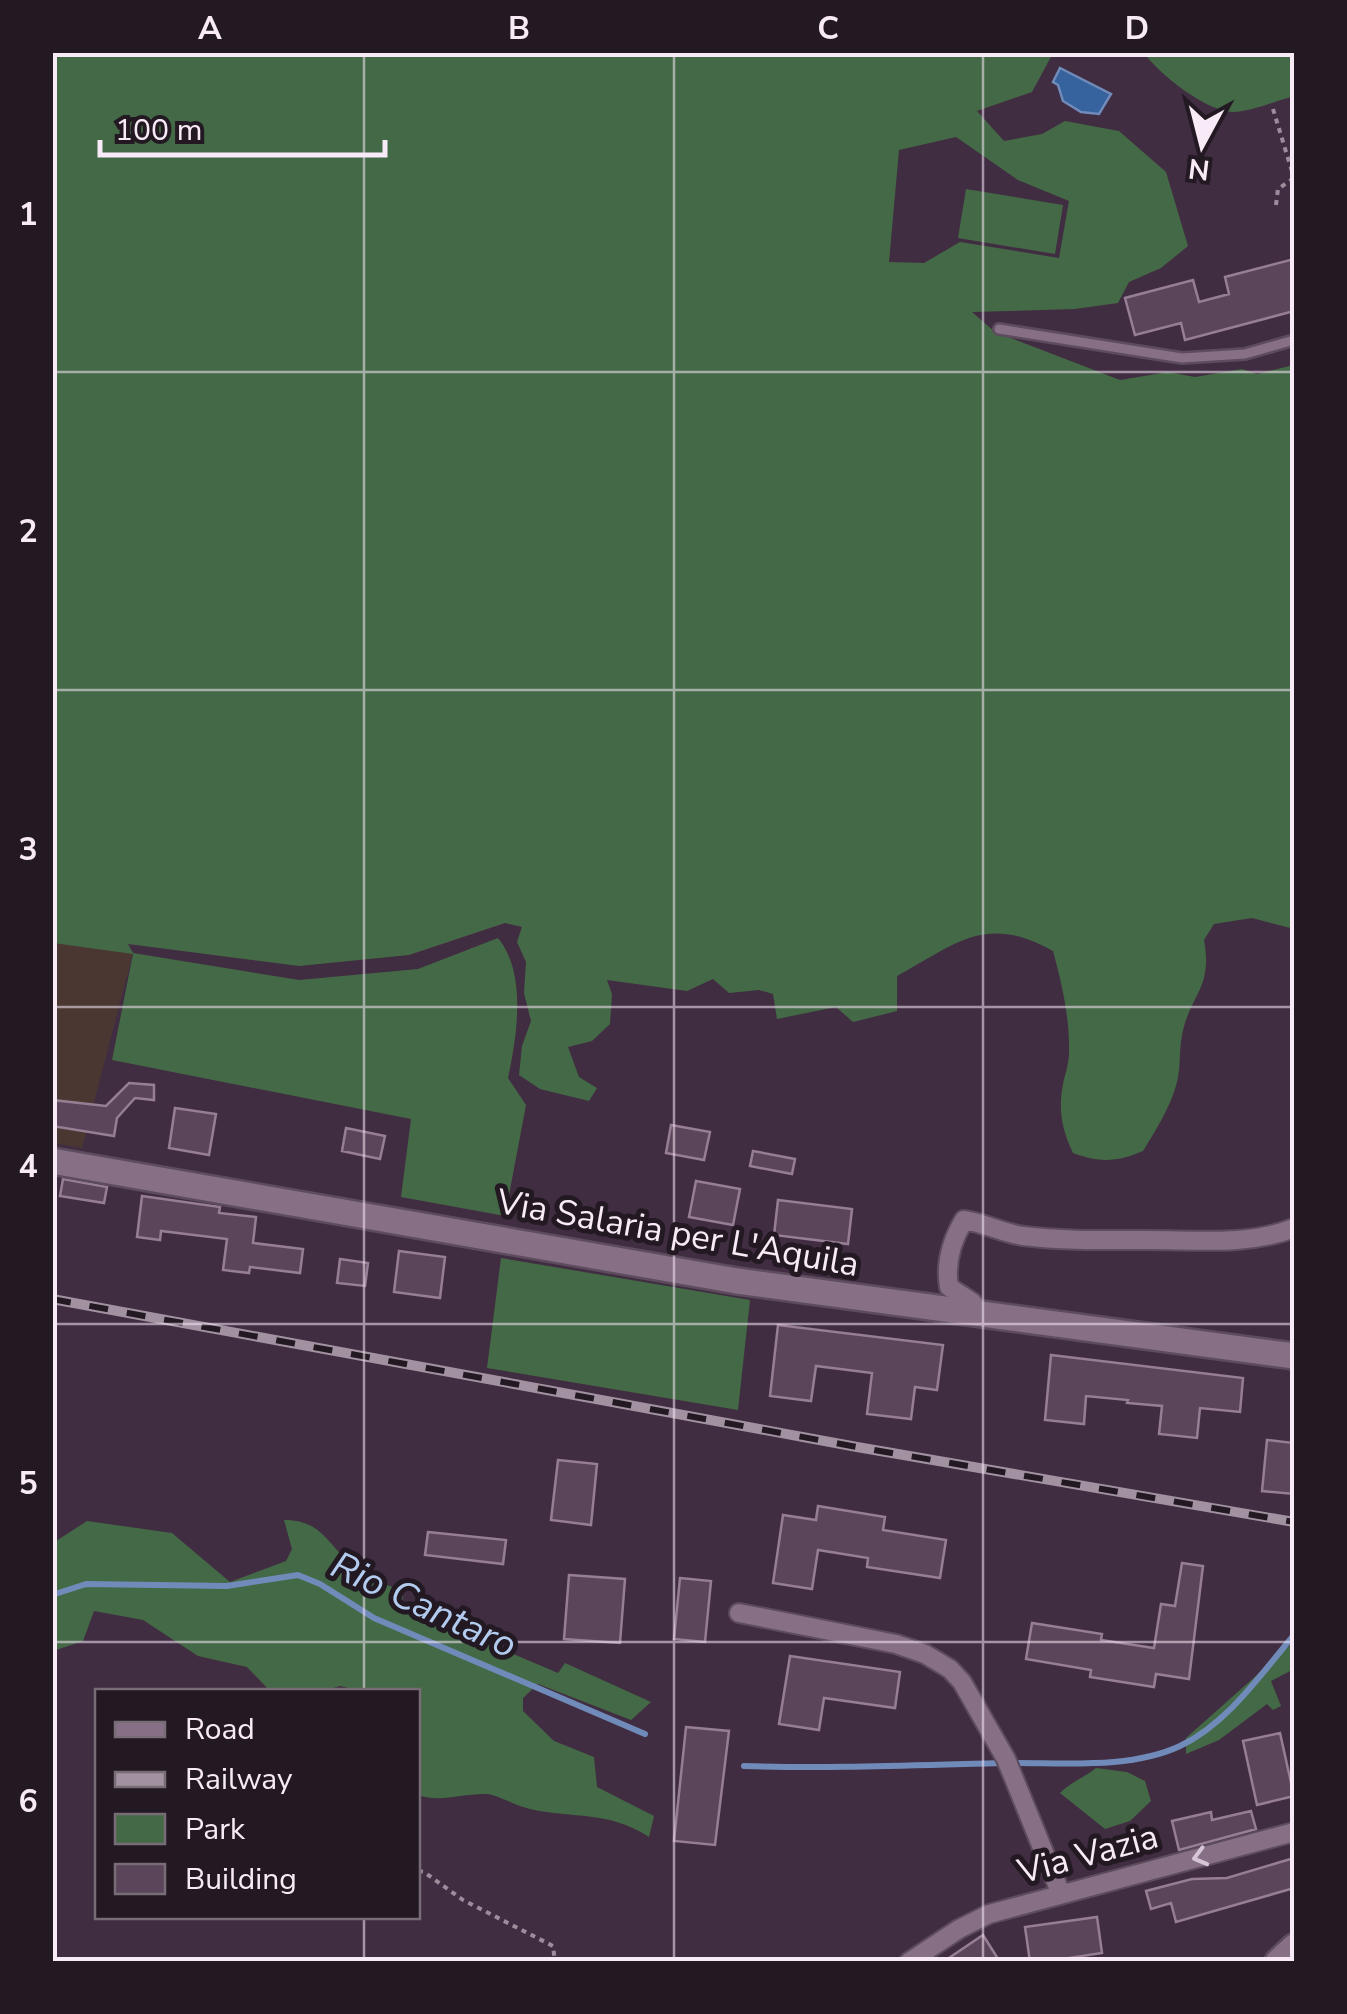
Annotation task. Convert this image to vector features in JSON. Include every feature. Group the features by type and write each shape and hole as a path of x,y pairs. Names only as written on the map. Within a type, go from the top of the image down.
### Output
{"main road":[{"name":"Via Salaria per L'Aquila","path":"52,1161 737,1282 1294,1356"},
{"path":"1278,1962 1294,1947"}],"street":[{"path":"981,1316 972,1302 950,1287 948,1265 955,1236 964,1220 980,1222 996,1231 1058,1239 1239,1240 1294,1228"},
{"path":"739,1613 896,1644 925,1654 950,1669 962,1682 1006,1759 1061,1894"},
{"name":"Via Vazia","path":"909,1962 989,1914 1294,1832"}],"lane":[{"path":"1000,328 1182,358 1245,354 1294,340"}],"path":[{"path":"1273,109 1294,178 1278,189 1276,204"},
{"path":"420,1872 463,1900 554,1946 555,1962"}],"shaded area":[{"path":"52,943 133,953 82,1148 53,1143"}],"green space":[{"path":"53,53 1053,53 1032,92 977,111 1004,141 1042,134 1065,121 1119,131 1166,172 1188,246 1161,268 1129,282 1118,303 1075,309 972,312 995,332 1120,380 1168,372 1195,377 1242,369 1257,374 1294,365 1294,929 1252,918 1214,924 1204,940 1203,981 1182,1035 1174,1091 1143,1151 1108,1160 1073,1153 1061,1111 1069,1040 1053,951 1008,934 972,937 937,953 897,976 897,1011 853,1022 836,1007 777,1019 773,994 759,990 729,993 713,979 687,991 607,980 612,994 610,1024 592,1041 568,1047 579,1077 597,1088 589,1101 540,1089 519,1075 522,1046 531,1021 524,993 526,962 517,942 522,927 505,923 409,955 299,966 128,944 133,953 299,980 418,969 498,938 507,952 516,987 516,1024 508,1078 526,1105 505,1216 401,1197 411,1119 112,1060 133,954 53,943","holes":["956,137 1018,180 1069,201 1059,258 960,242 924,263 889,262 899,150"]},
{"path":"1144,53 1294,53 1294,96 1248,110 1222,110 1184,90"},
{"path":"966,189 1063,205 1055,254 958,238"},
{"path":"501,1258 750,1300 738,1410 487,1368"},
{"path":"284,1520 316,1529 359,1570 403,1592 402,1607 558,1673 565,1663 651,1702 631,1720 538,1684 523,1698 523,1711 554,1741 594,1757 597,1787 654,1816 649,1837 619,1823 530,1809 487,1794 420,1795 420,1689 268,1689 247,1667 198,1656 143,1620 94,1611 83,1641 53,1651 53,1543 87,1521 172,1533 230,1582 286,1561 292,1549"},
{"path":"1294,1642 1294,1669 1271,1681 1281,1706 1273,1710 1267,1704 1219,1740 1186,1754 1186,1738"},
{"path":"1096,1768 1127,1772 1145,1781 1151,1801 1130,1821 1105,1829 1060,1793"}],"water":[{"path":"1060,68 1111,94 1099,114 1081,112 1063,101 1058,85 1053,82"}],"building":[{"path":"1294,259 1294,311 1185,340 1181,323 1135,335 1125,298 1193,280 1199,302 1229,294 1225,277"},
{"path":"129,1083 154,1085 154,1100 135,1098 117,1118 114,1136 52,1126 52,1100 106,1106"},
{"path":"175,1108 216,1114 209,1155 169,1148"},
{"path":"671,1125 710,1132 704,1160 666,1153"},
{"path":"346,1128 385,1136 380,1159 342,1151"},
{"path":"753,1151 795,1159 792,1174 750,1166"},
{"path":"63,1179 107,1187 104,1203 60,1196"},
{"path":"696,1181 740,1189 733,1225 689,1217"},
{"path":"142,1196 220,1207 219,1213 256,1217 253,1243 303,1249 300,1273 250,1267 249,1273 223,1270 227,1239 161,1231 160,1240 137,1237"},
{"path":"778,1200 852,1209 848,1244 774,1235"},
{"path":"399,1251 445,1257 440,1298 394,1292"},
{"path":"340,1259 368,1263 365,1286 337,1283"},
{"path":"778,1325 943,1345 937,1390 915,1387 911,1419 867,1414 872,1373 816,1366 811,1401 770,1396"},
{"path":"1051,1355 1243,1378 1240,1412 1200,1408 1197,1438 1159,1434 1162,1406 1127,1403 1128,1400 1086,1396 1084,1424 1045,1420"},
{"path":"1267,1440 1294,1443 1294,1494 1262,1491"},
{"path":"558,1460 597,1464 591,1525 551,1520"},
{"path":"818,1506 885,1517 883,1530 946,1540 940,1578 867,1567 868,1558 818,1550 812,1589 773,1583 783,1515 816,1520"},
{"path":"428,1532 506,1540 503,1564 425,1555"},
{"path":"1182,1563 1203,1566 1189,1679 1156,1674 1154,1687 1090,1677 1091,1670 1026,1659 1032,1623 1102,1634 1101,1640 1154,1648 1161,1604 1175,1606"},
{"path":"569,1575 625,1579 620,1643 564,1639"},
{"path":"680,1578 711,1581 705,1642 674,1639"},
{"path":"790,1656 900,1672 895,1708 824,1698 819,1730 779,1724"},
{"path":"686,1727 729,1731 715,1845 674,1841"},
{"path":"1280,1733 1294,1796 1257,1805 1243,1741"},
{"path":"1251,1811 1256,1829 1179,1850 1172,1821 1211,1812 1212,1820"},
{"path":"1294,1858 1294,1888 1176,1922 1171,1903 1151,1909 1146,1891 1192,1879 1227,1878"},
{"path":"1097,1917 1102,1953 1062,1962 1030,1962 1025,1927"},
{"path":"983,1935 1000,1962 943,1962"}],"waterway":[{"name":"Rio Cantaro","path":"52,1595 86,1584 227,1586 298,1575 320,1584 374,1618 645,1734"},
{"name":"Rio Cantaro","path":"744,1766 1094,1763 1160,1754 1213,1724 1243,1697 1294,1635"}],"railway":[{"path":"52,1299 857,1447 1294,1522"}]}
